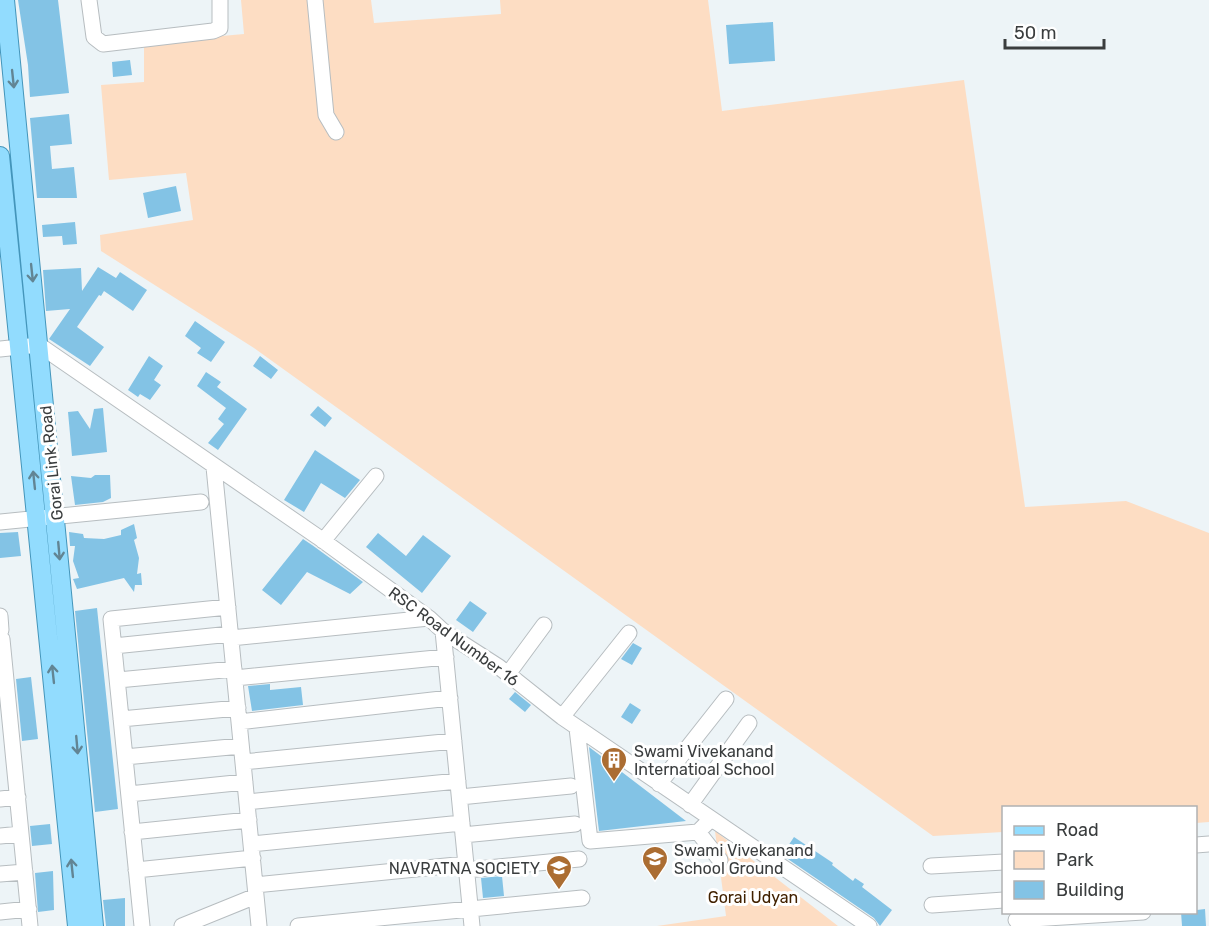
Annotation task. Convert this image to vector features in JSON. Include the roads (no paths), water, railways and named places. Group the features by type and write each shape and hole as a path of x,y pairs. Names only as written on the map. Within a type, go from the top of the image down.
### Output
{"main road":[{"name":"Gorai Link Road","path":"5,0 94,926"},
{"name":"Gorai Link Road","path":"0,164 77,926"}],"street":[{"path":"89,0 94,37 103,44 213,31 220,28 220,0"},
{"path":"315,0 326,115 336,132"},
{"path":"0,164 20,151"},
{"path":"0,164 22,172"},
{"path":"0,349 39,345"},
{"name":"RSC Road Number 16","path":"39,345 323,541 429,618 443,631 508,674 577,728 869,926"},
{"path":"214,467 259,926"},
{"path":"323,541 376,476"},
{"path":"0,522 201,502"},
{"path":"142,926 111,619 228,607"},
{"path":"114,646 429,618"},
{"path":"508,674 544,625"},
{"path":"443,631 472,926"},
{"path":"562,717 629,633"},
{"path":"1,636 7,761 18,797 30,926"},
{"path":"118,680 446,657"},
{"path":"122,720 238,715 450,698"},
{"path":"659,784 726,699"},
{"path":"690,805 749,723"},
{"path":"577,728 590,841 698,832 711,819"},
{"path":"243,762 454,741"},
{"path":"125,758 242,746"},
{"path":"247,802 458,781"},
{"path":"129,794 245,782"},
{"path":"460,797 571,786"},
{"path":"0,799 18,797"},
{"path":"132,832 249,820"},
{"path":"136,870 252,851 463,829 575,824"},
{"path":"698,832 720,860"},
{"path":"0,836 21,834"},
{"path":"182,926 256,891 467,867 579,859"},
{"path":"931,866 1002,862"},
{"path":"0,874 25,872"},
{"path":"298,926 582,897"},
{"path":"932,905 1002,900"},
{"path":"0,912 29,909"},
{"path":"1016,920 1111,914"}],"place":[{"name":"Swami Vivekanand Internatioal School","path":"614,783"},
{"name":"Swami Vivekanand School Ground","path":"655,882"},
{"name":"NAVRATNA SOCIETY","path":"559,891"}],"park label":[{"name":"Gorai Udyan","path":"753,897"}]}
